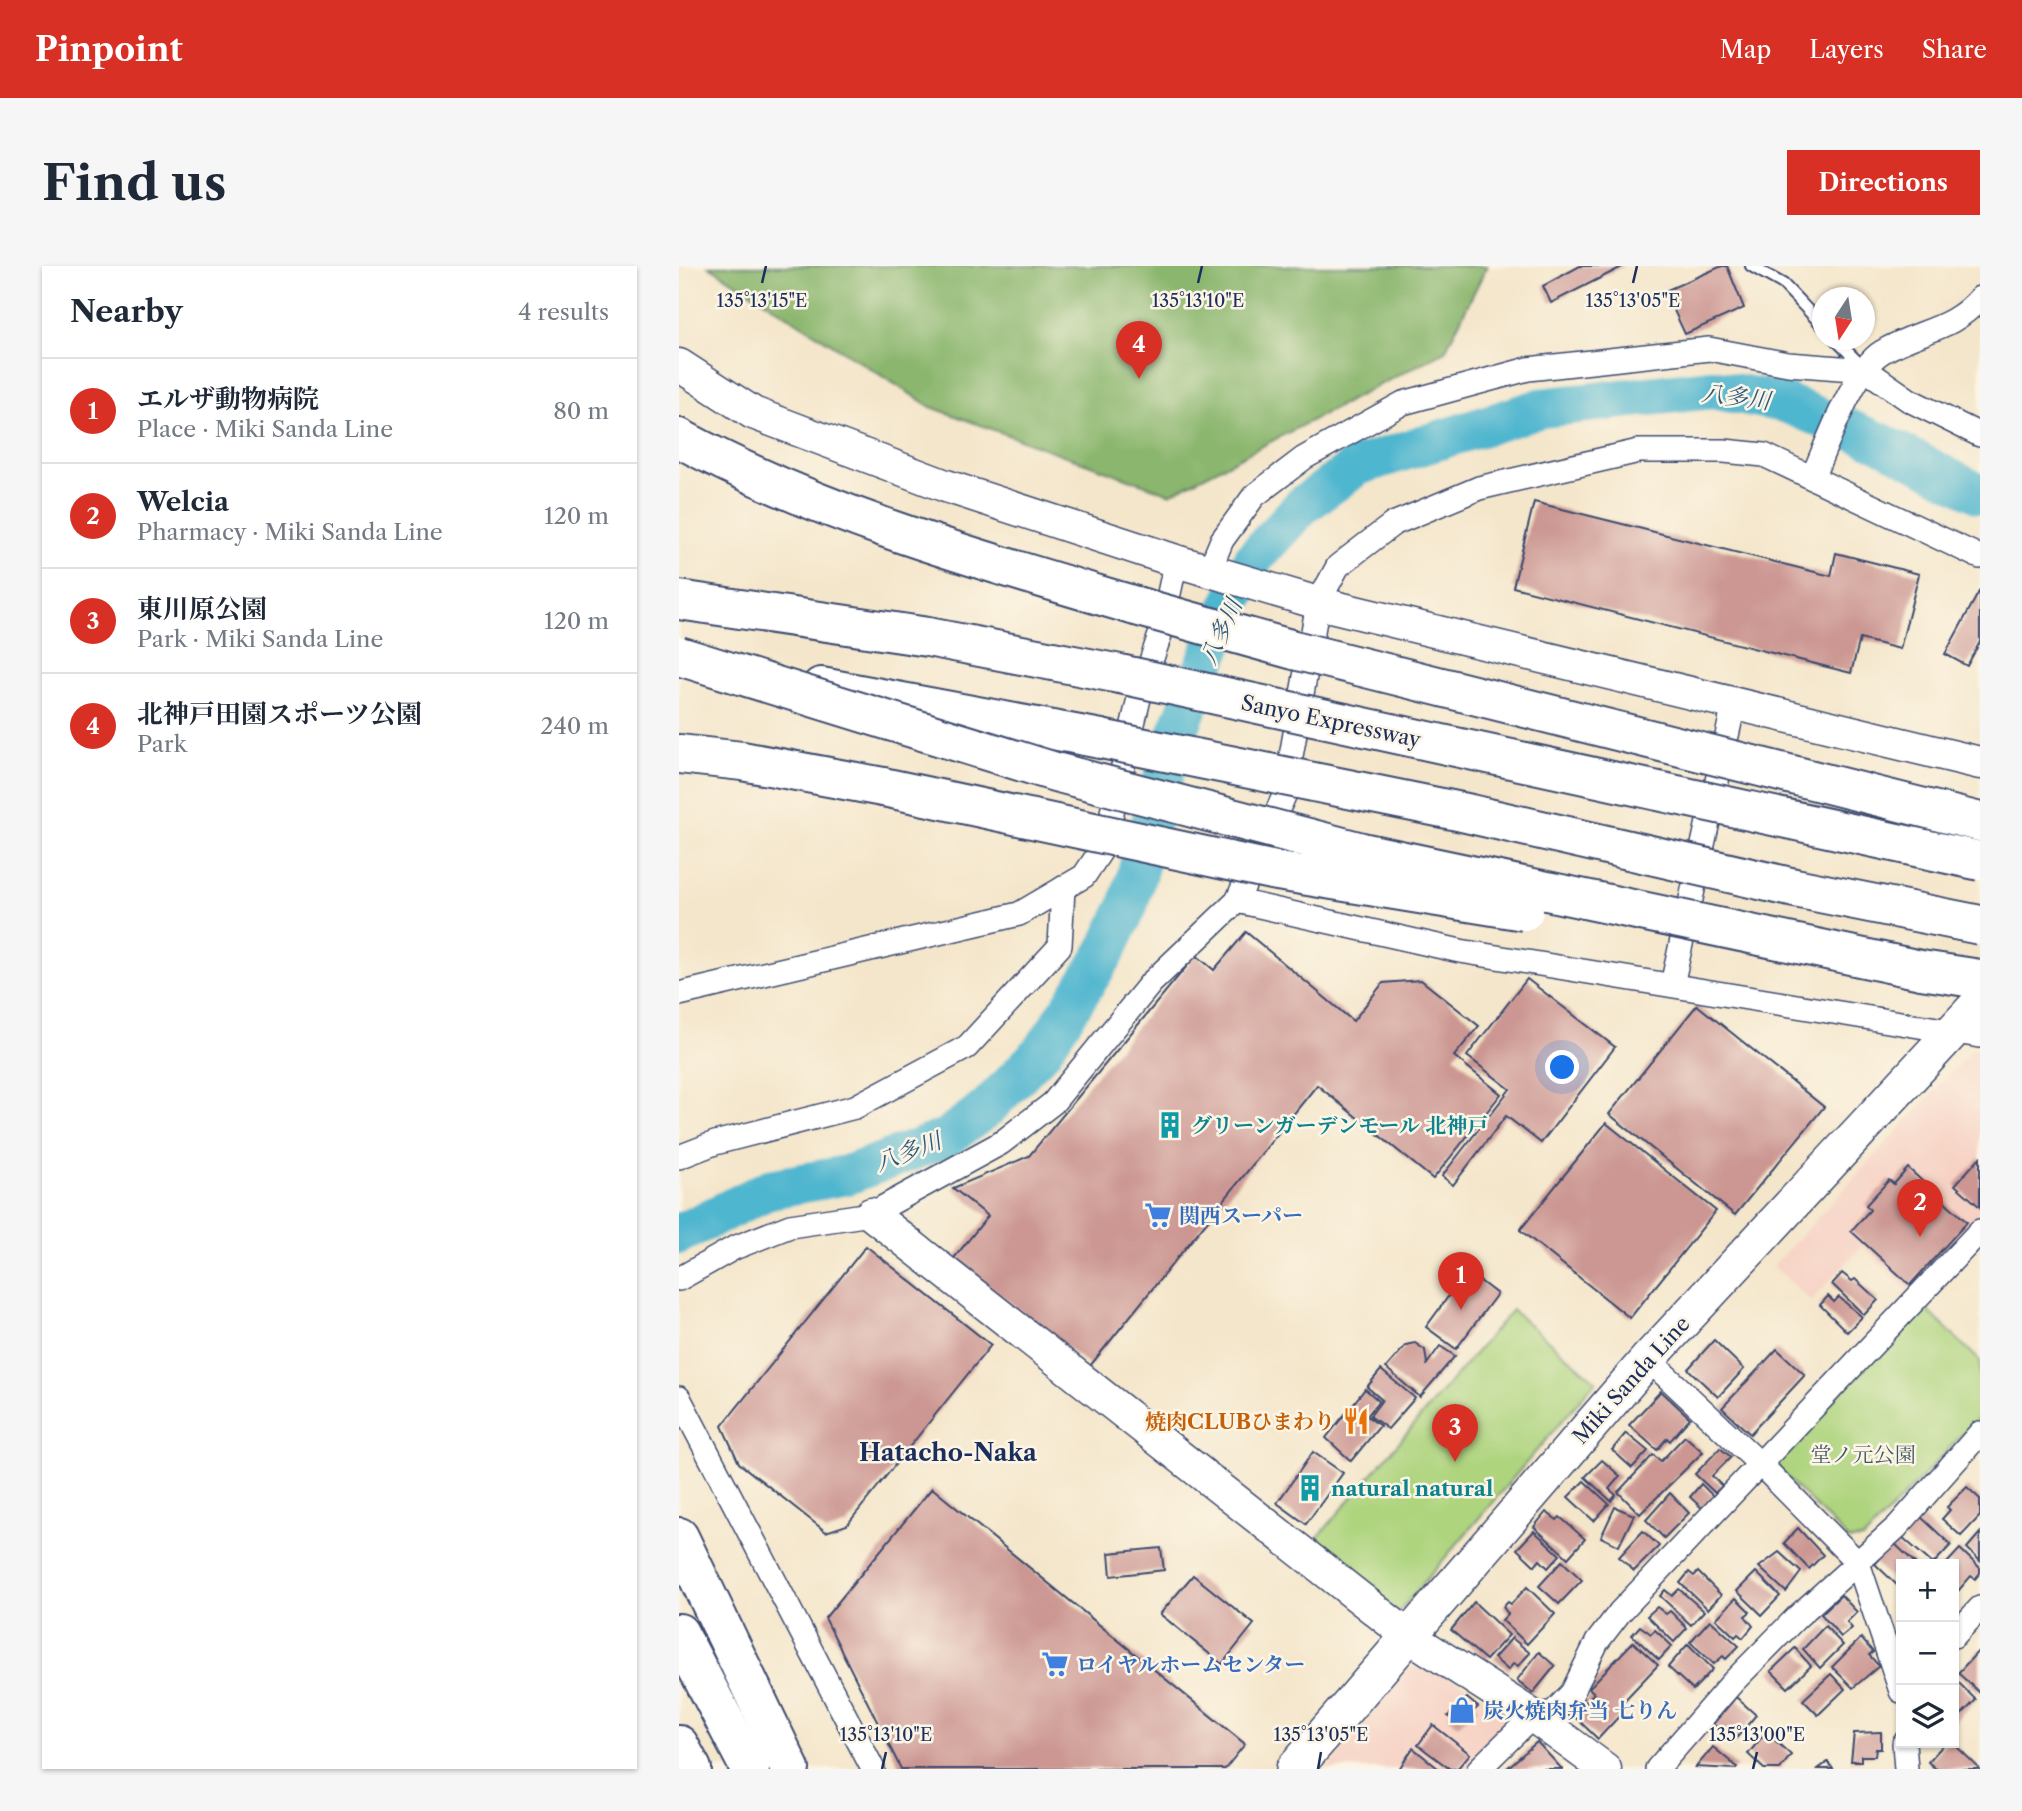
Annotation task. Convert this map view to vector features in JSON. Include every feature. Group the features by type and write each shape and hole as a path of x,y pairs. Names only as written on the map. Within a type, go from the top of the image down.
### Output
{"highway":[{"path":"679,438 812,501 904,536 1136,606 1294,650 1980,822"},
{"name":"Sanyo Expressway","path":"679,600 928,638 1120,674 1980,861"},
{"path":"679,656 1055,772 1362,852 1921,970"},
{"path":"679,667 921,704 1101,739 1462,812 1795,888 1980,925"},
{"path":"679,754 741,761 883,787 1352,885 1980,979"},
{"path":"679,1537 790,1769"},
{"path":"679,1633 750,1769"},
{"path":"679,1745 692,1769"}],"main road":[{"name":"Miki Sanda Line","path":"1294,1769 1648,1359 1967,1034 1980,1002"}],"street":[{"path":"1815,470 1860,377 1880,352 1964,316 1980,298"},
{"path":"1209,570 1222,540 1254,496 1304,458 1403,402 1528,369 1709,349 1860,377 1980,435"},
{"path":"679,365 753,413 946,486 1175,561 1318,603 1980,763"},
{"path":"679,1279 734,1248 790,1226 871,1214 1002,1143 1053,1103 1151,982 1237,901 1284,796 1318,603 1338,566 1393,524 1479,488 1639,451 1764,455 1815,470 1980,556"},
{"path":"679,994 1019,914 1084,876 1104,846 1141,690 1160,635 1175,561"},
{"path":"1672,985 1734,704"},
{"path":"679,1157 715,1143 855,1107 967,1047 1060,946 1063,888"},
{"path":"1237,901 1460,951 1967,1034"},
{"path":"871,1214 1407,1635 1533,1716 1605,1769"},
{"path":"1479,1769 1533,1716 1554,1712 1571,1693 1597,1642 1620,1612 1980,1231"},
{"path":"1648,1359 1761,1465 1858,1563 1899,1685"},
{"path":"679,1398 873,1769"},
{"path":"1657,1769 1733,1682 1797,1617 1897,1527 1980,1433"},
{"path":"1959,1631 1980,1608"},
{"path":"1905,1748 1906,1769"}],"lane":[{"path":"1751,266 1783,284 1812,314"},
{"path":"1842,350 1860,377"}],"shaded area":[{"path":"1972,1050 1980,1051 1980,1216 1910,1292 1862,1246 1811,1301 1773,1266"},
{"path":"1429,1665 1510,1712 1511,1725 1466,1769 1327,1769 1405,1670"}],"green space":[{"path":"709,266 1487,266 1445,351 1170,494 931,407"},
{"name":"堂ノ元公園","path":"1923,1306 1980,1361 1980,1416 1863,1539 1849,1540 1779,1470 1779,1457"},
{"path":"1512,1310 1596,1381 1397,1614 1313,1543"}],"building":[{"path":"1580,266 1624,266 1551,303 1543,286"},
{"path":"1727,266 1744,308 1685,334 1665,291"},
{"path":"1534,502 1831,576 1836,553 1919,574 1900,649 1860,639 1851,673 1513,587"},
{"path":"1980,590 1980,642 1967,666 1945,654"},
{"name":"グリーンガーデンモール 北神戸","path":"1246,932 1353,1021 1383,983 1421,980 1479,1026 1454,1056 1501,1094 1433,1179 1317,1085 1090,1366 954,1258 988,1216 953,1188 1029,1156 1196,955 1214,970"},
{"path":"1527,979 1615,1047 1541,1143 1506,1116 1453,1185 1442,1176 1510,1089 1467,1056"},
{"path":"1697,1005 1824,1107 1735,1215 1609,1114"},
{"path":"1606,1123 1716,1211 1630,1318 1520,1230"},
{"path":"1980,1157 1980,1207 1955,1185"},
{"path":"1908,1168 1967,1222 1910,1285 1851,1231 1870,1210 1866,1205 1889,1180 1894,1184"},
{"path":"866,1246 991,1345 847,1525 826,1532 739,1463 722,1426"},
{"path":"1467,1271 1497,1294 1456,1349 1426,1327"},
{"path":"1842,1273 1852,1281 1855,1279 1878,1300 1864,1315 1832,1284"},
{"path":"1828,1296 1834,1302 1839,1297 1862,1317 1847,1332 1820,1305"},
{"path":"1714,1340 1744,1369 1718,1397 1688,1369"},
{"path":"1415,1343 1425,1350 1427,1364 1440,1346 1455,1356 1420,1397 1386,1368 1406,1345"},
{"path":"1777,1349 1805,1375 1750,1434 1722,1408"},
{"path":"1381,1370 1415,1398 1388,1429 1370,1416 1382,1400 1367,1387"},
{"name":"焼肉CLUBひまわり","path":"1365,1389 1379,1401 1367,1416 1380,1426 1351,1461 1326,1438"},
{"path":"1661,1391 1690,1418 1670,1441 1667,1438 1657,1450 1629,1425"},
{"path":"1626,1433 1648,1451 1632,1468 1612,1450"},
{"path":"1685,1436 1703,1452 1640,1514 1618,1492 1653,1455 1661,1461"},
{"path":"1720,1448 1731,1457 1712,1476 1722,1486 1715,1493 1695,1474"},
{"name":"natural natural","path":"1313,1452 1343,1473 1306,1524 1277,1503"},
{"path":"1602,1460 1620,1476 1609,1489 1616,1495 1611,1501 1585,1477"},
{"path":"1584,1481 1609,1504 1594,1521 1568,1497"},
{"path":"1701,1484 1715,1498 1704,1510 1690,1497"},
{"path":"1967,1487 1980,1499 1980,1516 1961,1536 1942,1519 1950,1510 1947,1507"},
{"path":"932,1488 1245,1744 1225,1769 901,1769 825,1618"},
{"path":"1670,1493 1689,1513 1664,1538 1646,1520"},
{"path":"1615,1507 1634,1515 1619,1546 1601,1537"},
{"path":"1546,1512 1557,1520 1560,1517 1585,1539 1568,1558 1534,1527"},
{"path":"1920,1516 1951,1545 1938,1559 1927,1559 1902,1537"},
{"path":"1798,1528 1823,1555 1809,1569 1784,1543"},
{"path":"1534,1531 1560,1555 1548,1568 1540,1560 1535,1566 1517,1549"},
{"path":"1643,1531 1659,1546 1634,1571 1619,1557"},
{"path":"1980,1533 1980,1561 1967,1548"},
{"path":"1894,1543 1911,1559 1896,1559 1896,1584 1875,1564"},
{"path":"1161,1548 1164,1570 1111,1576 1109,1553"},
{"path":"1960,1549 1980,1568 1980,1573 1975,1579 1971,1576 1959,1590 1959,1559 1951,1559"},
{"path":"1779,1552 1801,1572 1786,1592 1759,1567"},
{"path":"1562,1561 1582,1580 1559,1604 1539,1586"},
{"path":"1689,1572 1694,1576 1698,1572 1721,1595 1708,1609 1680,1583"},
{"path":"1756,1572 1780,1596 1762,1615 1737,1591"},
{"path":"1193,1575 1254,1624 1222,1664 1160,1614"},
{"path":"1527,1587 1555,1614 1527,1644 1502,1620 1508,1614 1503,1607 1508,1602 1511,1604"},
{"path":"1679,1589 1704,1611 1691,1625 1660,1596 1665,1590 1672,1596"},
{"path":"1841,1595 1857,1612 1847,1622 1852,1628 1841,1637 1821,1614"},
{"path":"1736,1598 1750,1612 1745,1616 1753,1626 1743,1638 1738,1634 1735,1637 1716,1619"},
{"path":"1474,1602 1509,1635 1486,1660 1451,1630"},
{"path":"1657,1607 1666,1614 1670,1611 1687,1628 1674,1642 1647,1616"},
{"path":"1710,1620 1739,1646 1726,1659 1723,1656 1714,1664 1690,1642"},
{"path":"1640,1626 1651,1634 1655,1630 1672,1646 1659,1660 1632,1635"},
{"path":"1825,1626 1843,1645 1820,1668 1803,1649"},
{"path":"1512,1638 1530,1653 1518,1666 1514,1663 1508,1670 1494,1658"},
{"path":"1861,1638 1873,1652 1869,1655 1879,1666 1853,1688 1832,1667"},
{"path":"1633,1642 1658,1665 1618,1707 1623,1712 1598,1739 1573,1715 1594,1693 1589,1688"},
{"path":"1688,1644 1713,1669 1693,1690 1668,1667"},
{"path":"1795,1648 1811,1666 1788,1688 1771,1671"},
{"path":"1980,1649 1980,1693 1959,1672"},
{"path":"1539,1652 1555,1666 1533,1693 1517,1680"},
{"path":"1831,1674 1845,1689 1818,1715 1803,1700"},
{"path":"1959,1683 1976,1700 1959,1717"},
{"path":"1736,1697 1756,1715 1733,1742 1713,1724"},
{"path":"1467,1698 1478,1707 1458,1725 1448,1716"},
{"path":"1433,1725 1470,1754 1457,1769 1450,1769 1418,1745"},
{"path":"1766,1732 1791,1755 1780,1769 1764,1769 1748,1754"},
{"path":"1881,1732 1881,1749 1876,1749 1875,1756 1861,1756 1861,1761 1851,1761 1854,1733"},
{"path":"1537,1742 1562,1769 1506,1769"},
{"path":"1713,1747 1737,1767 1696,1767"},
{"path":"1413,1748 1439,1769 1399,1769"},
{"path":"1941,1748 1958,1748 1980,1769 1936,1769 1928,1762"},
{"path":"1828,1762 1833,1769 1818,1769"}],"waterway":[{"name":"八多川","path":"679,1234 770,1189 847,1175 946,1138 987,1108 1043,1050 1106,952 1128,906 1172,746 1224,618 1254,558 1302,506 1357,466 1541,408 1712,389 1785,403 1880,442 1980,494"}],"place":[{"name":"北神戸田園スポーツ公園","path":"1139,379"},
{"name":"グリーンガーデンモール 北神戸","path":"1170,1125"},
{"name":"関西スーパー","path":"1158,1215"},
{"name":"Welcia","path":"1920,1237"},
{"name":"エルザ動物病院","path":"1461,1310"},
{"name":"焼肉CLUBひまわり","path":"1356,1421"},
{"name":"東川原公園","path":"1455,1462"},
{"name":"natural natural","path":"1310,1488"},
{"name":"ロイヤルホームセンター","path":"1055,1664"},
{"name":"炭火焼肉弁当 七りん","path":"1462,1710"}],"district":[{"name":"Hatacho-Naka","path":"948,1452"}]}
